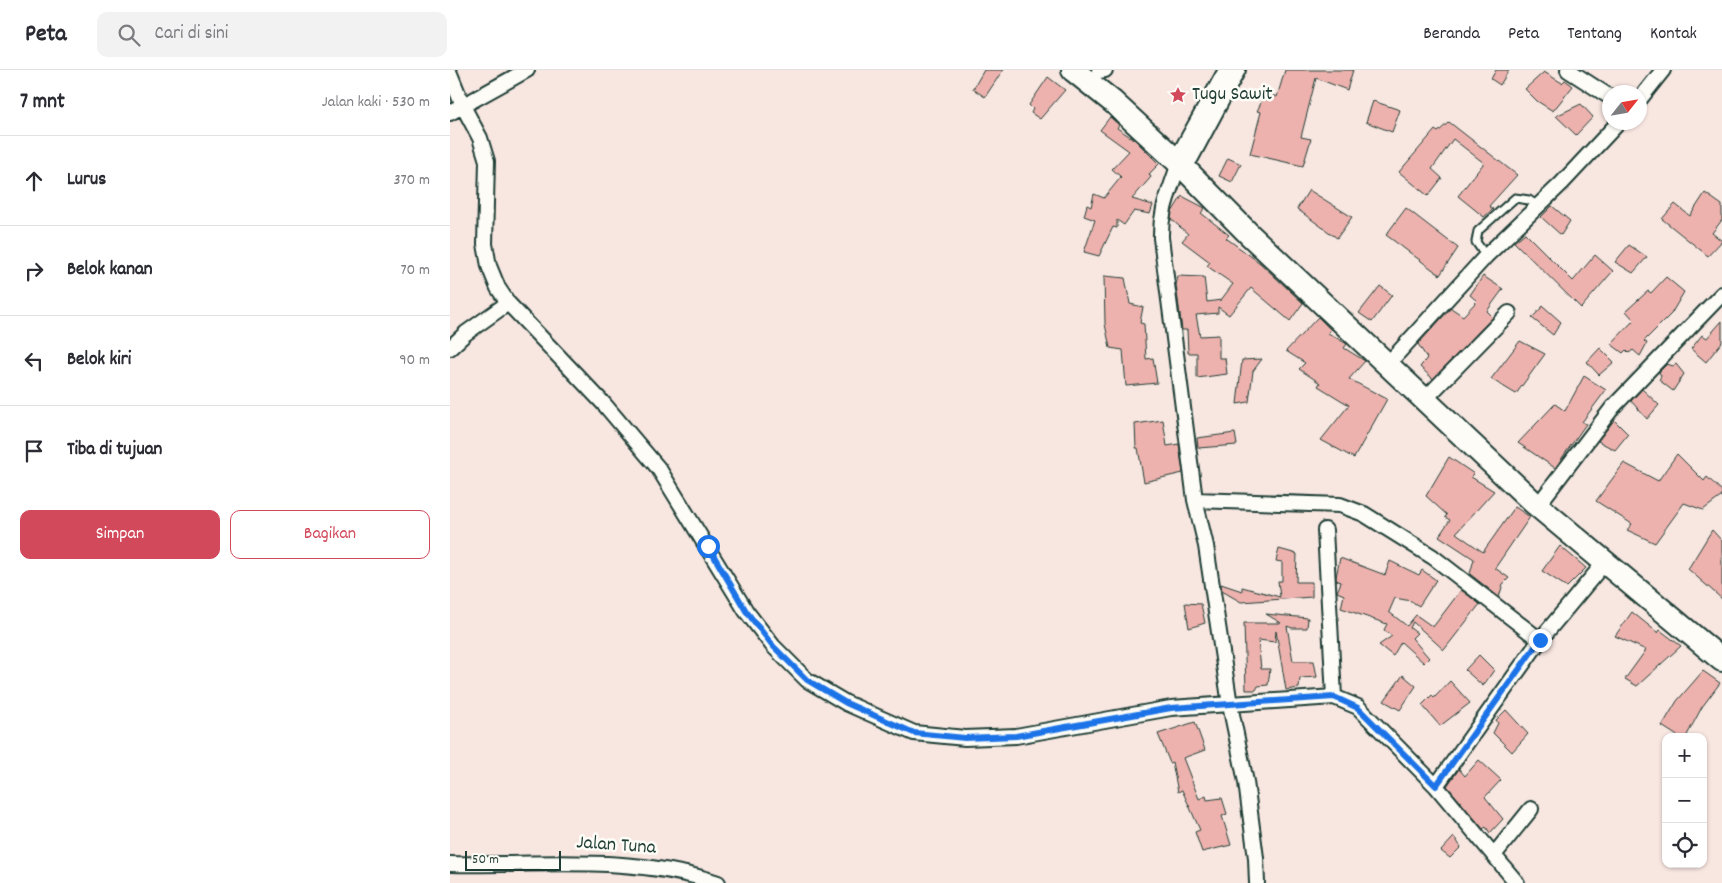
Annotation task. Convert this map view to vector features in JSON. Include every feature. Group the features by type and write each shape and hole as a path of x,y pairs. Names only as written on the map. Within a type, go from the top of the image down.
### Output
{"highway":[{"path":"1072,70 1184,157"},
{"path":"1100,70 1184,157 1532,502 1722,660"},
{"path":"1391,361 1432,392 1544,496 1722,643"}],"street":[{"path":"450,113 527,70"},
{"path":"1226,70 1162,208 1161,238 1195,500 1206,546 1230,705 1246,782 1256,858 1257,883"},
{"path":"1184,157 1238,70"},
{"path":"1568,70 1602,93"},
{"path":"1647,90 1663,70"},
{"path":"450,74 463,106 480,138 486,160 485,244 489,266 498,288 508,304 604,404 660,469 746,611 773,646 807,680 846,703 914,733 965,738 1016,736 1171,708 1334,697 1358,708 1436,786 1517,883"},
{"path":"1391,361 1486,256 1538,206 1610,130"},
{"path":"1544,496 1614,406 1722,294"},
{"path":"450,348 466,332 508,304"},
{"path":"1432,392 1509,313"},
{"path":"1195,500 1340,505 1356,511 1389,529 1432,557 1540,640"},
{"path":"1325,530 1334,697"},
{"path":"1436,786 1540,640 1605,562"},
{"path":"1494,855 1531,809"},
{"name":"Jalan Tuna","path":"450,864 532,862 653,867 718,883"}],"lane":[{"path":"1486,256 1476,242 1478,231 1516,198 1529,200 1538,206"}],"building":[{"path":"984,70 1003,70 985,97 973,89"},
{"path":"1285,70 1353,70 1347,90 1316,78 1301,137 1311,139 1303,166 1250,154 1261,112 1257,111 1266,93 1277,97"},
{"path":"1496,70 1509,70 1500,85 1491,79"},
{"path":"1544,72 1562,83 1565,80 1573,86 1553,111 1537,101 1525,89"},
{"path":"1048,77 1065,90 1040,119 1031,113 1033,109 1029,105"},
{"path":"1373,101 1400,110 1392,132 1366,122"},
{"path":"1581,104 1593,117 1576,135 1556,116"},
{"path":"1110,117 1119,125 1117,128 1135,140 1159,164 1149,174 1151,177 1132,199 1153,205 1150,214 1134,211 1124,225 1117,220 1117,228 1113,227 1099,256 1084,252 1095,220 1084,216 1087,205 1091,207 1094,194 1104,198 1121,177 1112,169 1129,151 1100,130"},
{"path":"1449,122 1517,175 1489,206 1493,209 1484,217 1458,196 1484,163 1453,139 1432,169 1442,178 1428,196 1399,172 1435,130 1438,132"},
{"path":"1228,158 1241,164 1232,182 1219,176"},
{"path":"1309,190 1352,217 1337,238 1297,209"},
{"path":"1705,193 1722,205 1722,220 1712,233 1722,241 1708,256 1662,219 1675,204 1690,216"},
{"path":"1182,196 1205,208 1201,213 1229,235 1226,238 1260,263 1303,303 1290,321 1251,288 1229,315 1218,307 1218,313 1196,315 1200,336 1219,335 1219,358 1225,358 1227,374 1197,378 1197,353 1188,353 1187,330 1182,330 1176,285 1178,276 1204,277 1207,302 1221,300 1233,284 1207,266 1210,262 1182,241 1188,234 1171,219 1172,212"},
{"path":"1552,206 1570,221 1561,235 1541,217"},
{"path":"1406,208 1458,248 1440,275 1386,235"},
{"path":"1525,233 1573,281 1595,255 1613,271 1581,308 1514,242"},
{"path":"1629,245 1647,257 1633,273 1615,262"},
{"path":"1104,276 1125,278 1130,304 1143,307 1140,323 1144,324 1146,359 1153,358 1157,383 1126,386 1123,350 1110,348 1105,324"},
{"path":"1483,276 1503,289 1487,311 1493,317 1433,379 1420,367 1427,358 1418,344 1451,308 1463,316 1477,301 1470,295"},
{"path":"1666,277 1684,292 1671,314 1644,341 1647,343 1640,356 1633,350 1629,353 1626,350 1623,353 1611,344 1634,320 1626,311 1648,291 1651,293"},
{"path":"1380,286 1392,295 1372,322 1359,313"},
{"path":"1543,306 1561,322 1553,335 1532,318"},
{"path":"1318,317 1331,330 1328,333 1347,344 1344,348 1365,361 1349,379 1387,399 1354,458 1321,440 1349,405 1318,386 1320,383 1299,369 1305,363 1286,351"},
{"path":"1722,321 1722,342 1706,362 1691,349 1702,335 1707,338"},
{"path":"1520,341 1545,354 1516,394 1491,379"},
{"path":"1600,348 1614,362 1599,375 1587,362"},
{"path":"1262,359 1253,371 1249,402 1237,404 1242,360"},
{"path":"1667,364 1673,366 1676,364 1684,374 1673,391 1659,380 1661,376 1659,372"},
{"path":"1584,376 1606,390 1582,422 1586,424 1555,468 1518,443 1555,404 1565,411"},
{"path":"1642,389 1659,405 1647,419 1631,401"},
{"path":"1163,420 1167,446 1179,444 1183,473 1144,482 1138,448 1136,448 1135,424"},
{"path":"1614,420 1628,434 1615,450 1598,441"},
{"path":"1235,433 1237,445 1198,448 1197,438"},
{"path":"1677,454 1704,481 1707,477 1722,491 1722,496 1703,510 1684,503 1655,543 1627,530 1632,524 1596,501 1624,463 1658,481"},
{"path":"1449,457 1474,474 1471,477 1494,491 1456,533 1483,552 1515,507 1530,517 1495,568 1509,578 1503,584 1499,597 1470,574 1474,559 1439,536 1450,520 1426,496"},
{"path":"1712,530 1722,541 1722,599 1688,569"},
{"path":"1560,546 1586,568 1567,587 1542,571"},
{"path":"1279,549 1297,554 1296,582 1312,582 1312,597 1241,602 1222,591 1221,584 1242,591 1242,587 1280,597 1278,581 1282,581 1282,562 1276,561"},
{"path":"1340,558 1385,575 1390,561 1419,575 1422,570 1436,580 1419,606 1411,601 1395,598 1389,612 1407,626 1416,615 1433,627 1461,590 1480,604 1444,650 1413,622 1410,628 1417,633 1412,638 1429,658 1424,663 1401,642 1393,656 1379,645 1392,636 1384,630 1387,624 1341,608 1344,595 1337,592 1341,582 1336,580"},
{"path":"1185,603 1201,604 1205,623 1189,628"},
{"path":"1632,612 1658,633 1660,630 1681,646 1637,686 1625,679 1646,650 1615,636"},
{"path":"1266,614 1308,618 1307,628 1287,626 1293,661 1314,661 1317,677 1300,678 1299,688 1286,690 1276,631 1275,642 1258,640 1261,669 1270,669 1268,685 1258,686 1256,690 1246,690 1244,623 1281,623"},
{"path":"1479,655 1494,670 1483,686 1465,670"},
{"path":"1703,671 1720,683 1702,707 1688,733 1673,733 1662,726 1677,701"},
{"path":"1403,675 1416,686 1400,710 1384,701"},
{"path":"1450,681 1470,703 1440,726 1422,705 1432,695 1434,698"},
{"path":"1506,710 1528,734 1512,752 1493,733 1498,723 1496,720"},
{"path":"1195,722 1205,750 1183,758 1199,799 1206,796 1207,800 1222,798 1227,814 1222,816 1231,845 1202,852 1195,832 1200,830 1182,790 1178,792 1172,762 1170,763 1158,734"},
{"path":"1479,760 1501,780 1485,797 1503,819 1490,833 1486,827 1483,829 1447,786 1459,769 1465,776"},
{"path":"1454,837 1461,847 1450,858 1441,851"}],"place":[{"name":"Tugu Sawit","path":"1178,95"}],"route":[{"path":"708,546 746,611 773,646 807,680 846,703 914,733 965,738 1016,736 1171,708 1334,697 1358,708 1436,786 1540,640"}]}
